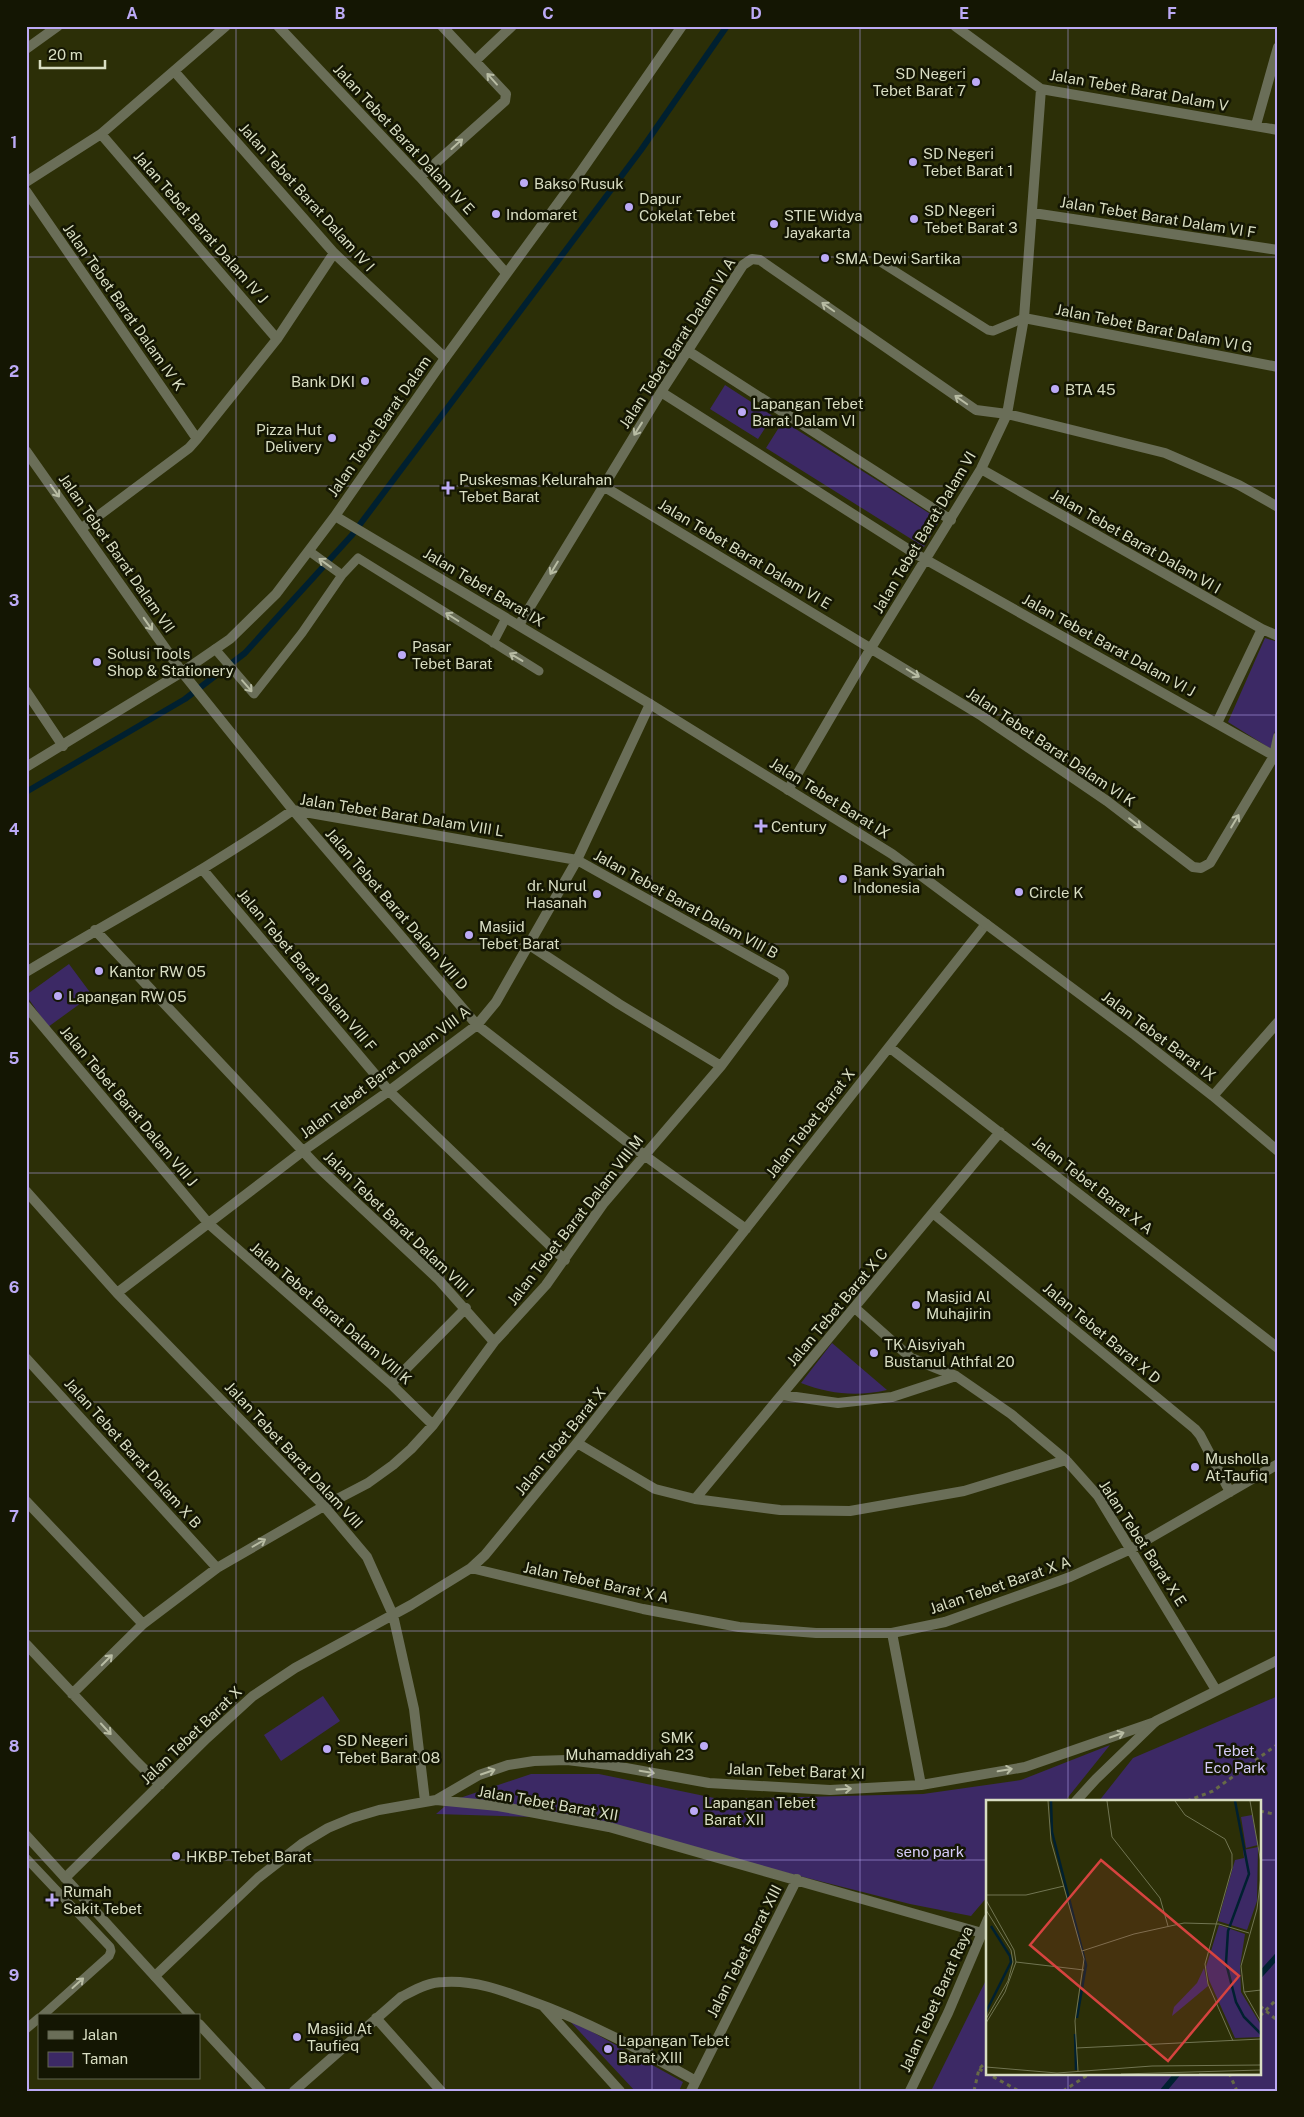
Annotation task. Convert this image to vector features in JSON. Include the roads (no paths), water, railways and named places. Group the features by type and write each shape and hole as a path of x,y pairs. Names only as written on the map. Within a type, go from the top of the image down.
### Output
{"street":[{"path":"26,49 58,26"},
{"path":"26,182 101,134 226,26"},
{"name":"Jalan Tebet Barat Dalam IV E","path":"278,26 420,177 506,273"},
{"path":"420,177 506,99 506,94 442,26"},
{"path":"475,61 512,26"},
{"name":"Jalan Tebet Barat Dalam","path":"26,767 182,672 230,638 276,594 335,516 445,358 682,26"},
{"name":"Jalan Tebet Barat Dalam V","path":"955,26 1042,89 1278,130"},
{"path":"1256,125 1278,47"},
{"name":"Jalan Tebet Barat Dalam IV I","path":"174,71 334,253 445,358"},
{"name":"Jalan Tebet Barat Dalam VI","path":"788,790 981,470 1007,414 1024,318 1034,213 1042,89"},
{"name":"Jalan Tebet Barat Dalam IV J","path":"101,134 277,339"},
{"name":"Jalan Tebet Barat Dalam IV K","path":"26,191 197,439"},
{"name":"Jalan Tebet Barat Dalam VI F","path":"1034,213 1278,250"},
{"path":"82,528 189,448 277,339 334,253"},
{"name":"Jalan Tebet Barat Dalam VI A","path":"519,625 661,392 743,265 752,259 760,260 976,410 1007,414"},
{"name":"Jalan Tebet Barat Dalam VI G","path":"1024,318 1278,367"},
{"path":"688,351 951,520"},
{"name":"Jalan Tebet Barat Dalam VI J","path":"661,392 926,560 1276,757"},
{"path":"1007,414 1165,452 1239,485 1278,507"},
{"name":"Jalan Tebet Barat Dalam VII","path":"26,451 182,672"},
{"name":"Jalan Tebet Barat Dalam VI I","path":"981,470 1262,629 1278,636"},
{"name":"Jalan Tebet Barat Dalam VI E","path":"603,486 872,648"},
{"name":"Jalan Tebet Barat IX","path":"335,516 650,704 892,854 1213,1096 1278,1150"},
{"path":"1216,723 1262,629"},
{"name":"Jalan Tebet Barat Dalam VI K","path":"872,648 1013,737 1107,801 1193,867 1201,868 1210,863 1276,757"},
{"name":"Jalan Tebet Barat Dalam VIII D","path":"182,672 293,810 477,1025 644,1155 746,1229"},
{"path":"26,691 63,746"},
{"name":"Jalan Tebet Barat Dalam VIII A","path":"117,1293 303,1152 477,1025 496,1002 577,860 650,704"},
{"path":"1276,757 1278,737"},
{"name":"Jalan Tebet Barat Dalam VIII L","path":"26,972 94,930 203,870 293,810 577,860"},
{"name":"Jalan Tebet Barat Dalam VIII B","path":"577,860 781,974"},
{"name":"Jalan Tebet Barat Dalam VIII F","path":"203,870 389,1090 565,1260"},
{"name":"Jalan Tebet Barat X","path":"65,1878 253,1696 295,1668 393,1615 471,1568 496,1542 577,1443 986,924"},
{"name":"Jalan Tebet Barat Dalam VIII I","path":"94,930 303,1152 438,1279 466,1308 494,1342"},
{"path":"528,944 619,1004 720,1066"},
{"name":"Jalan Tebet Barat Dalam VIII M","path":"72,1694 143,1624 217,1568 324,1506 368,1483 393,1465 433,1425 494,1342 546,1285 603,1204 720,1066 783,983 784,978 781,974"},
{"name":"Jalan Tebet Barat Dalam VIII J","path":"26,1006 208,1224"},
{"path":"1213,1096 1278,1022"},
{"name":"Jalan Tebet Barat X A","path":"889,1047 1278,1348"},
{"name":"Jalan Tebet Barat X C","path":"695,1499 934,1214 1000,1132"},
{"name":"Jalan Tebet Barat Dalam VIII","path":"26,1191 117,1293 324,1506 367,1557 393,1615 414,1709 425,1801"},
{"name":"Jalan Tebet Barat X D","path":"934,1214 1195,1429 1230,1492"},
{"name":"Jalan Tebet Barat Dalam VIII K","path":"208,1224 391,1384 433,1425"},
{"path":"391,1384 466,1308"},
{"name":"Jalan Tebet Barat X E","path":"855,1308 911,1358 956,1376 1011,1414 1066,1460 1098,1496 1216,1690"},
{"name":"Jalan Tebet Barat Dalam X B","path":"26,1358 217,1568"},
{"path":"782,1396 838,1403 892,1397 956,1376"},
{"path":"577,1443 655,1489 695,1499 780,1510 850,1511 964,1492 1066,1460"},
{"name":"Jalan Tebet Barat X A","path":"471,1568 644,1609 739,1626 816,1633 892,1633 945,1622 1070,1577 1131,1548 1278,1464"},
{"path":"26,1501 143,1624"},
{"path":"892,1633 921,1785"},
{"path":"26,1644 160,1785"},
{"path":"1077,1800 1156,1721 1278,1660"},
{"name":"Jalan Tebet Barat XI","path":"436,1800 479,1775 508,1765 534,1761 567,1760 609,1765 709,1783 830,1790 921,1785 1024,1767 1156,1721"},
{"name":"Jalan Tebet Barat XII","path":"154,1976 258,1878 303,1843 328,1828 352,1818 379,1810 436,1800 498,1806 610,1827 982,1932"},
{"path":"26,1836 190,2014"},
{"name":"Jalan Tebet Barat XIII","path":"691,2091 797,1880"},
{"name":"Jalan Tebet Barat Raya","path":"910,2091 948,2013 986,1924"},
{"path":"294,2091 402,1997 421,1987 442,1982 471,1982 542,2005 586,2023 636,2047 696,2080"},
{"path":"542,2005 620,2091"},
{"path":"376,2018 441,2091"},
{"path":"200,2025 260,2091"}],"lane":[{"path":"882,263 988,330 993,330 1024,318"},
{"path":"309,551 342,575"},
{"path":"215,649 254,694 302,633 342,575 358,558 539,671"},
{"path":"493,643 506,618"},
{"path":"26,1858 111,1948 109,1956 44,2014"},
{"path":"26,2030 38,2019"}],"waterway":[{"path":"26,792 185,699 245,653 352,535 641,150 727,26"},
{"path":"1262,1973 1278,1955"},
{"path":"1163,2091 1177,2074"}],"place":[{"name":"SD Negeri Tebet Barat 7","path":"976,82"},
{"name":"SD Negeri Tebet Barat 1","path":"913,162"},
{"name":"Bakso Rusuk","path":"524,183"},
{"name":"Dapur Cokelat Tebet","path":"629,207"},
{"name":"Indomaret","path":"496,214"},
{"name":"SD Negeri Tebet Barat 3","path":"914,219"},
{"name":"STIE Widya Jayakarta","path":"774,224"},
{"name":"SMA Dewi Sartika","path":"825,258"},
{"name":"Bank DKI","path":"365,381"},
{"name":"BTA 45","path":"1055,389"},
{"name":"Lapangan Tebet Barat Dalam VI","path":"742,412"},
{"name":"Pizza Hut Delivery","path":"332,438"},
{"name":"Puskesmas Kelurahan Tebet Barat","path":"448,488"},
{"name":"Pasar Tebet Barat","path":"402,655"},
{"name":"Solusi Tools Shop & Stationery","path":"97,662"},
{"name":"Century","path":"761,826"},
{"name":"Bank Syariah Indonesia","path":"843,879"},
{"name":"Circle K","path":"1019,892"},
{"name":"dr. Nurul Hasanah","path":"597,894"},
{"name":"Masjid Tebet Barat","path":"469,935"},
{"name":"Kantor RW 05","path":"99,971"},
{"name":"Lapangan RW 05","path":"58,996"},
{"name":"Masjid Al Muhajirin","path":"916,1305"},
{"name":"TK Aisyiyah Bustanul Athfal 20","path":"874,1353"},
{"name":"Musholla At-Taufiq","path":"1195,1467"},
{"name":"SMK Muhamaddiyah 23","path":"704,1746"},
{"name":"SD Negeri Tebet Barat 08","path":"327,1749"},
{"name":"Lapangan Tebet Barat XII","path":"694,1811"},
{"name":"HKBP Tebet Barat","path":"176,1856"},
{"name":"Rumah Sakit Tebet","path":"52,1900"},
{"name":"Masjid At Taufieq","path":"297,2037"},
{"name":"Lapangan Tebet Barat XIII","path":"608,2049"}],"park label":[{"name":"Tebet Eco Park","path":"1235,1758"},
{"name":"seno park","path":"930,1851"}]}
